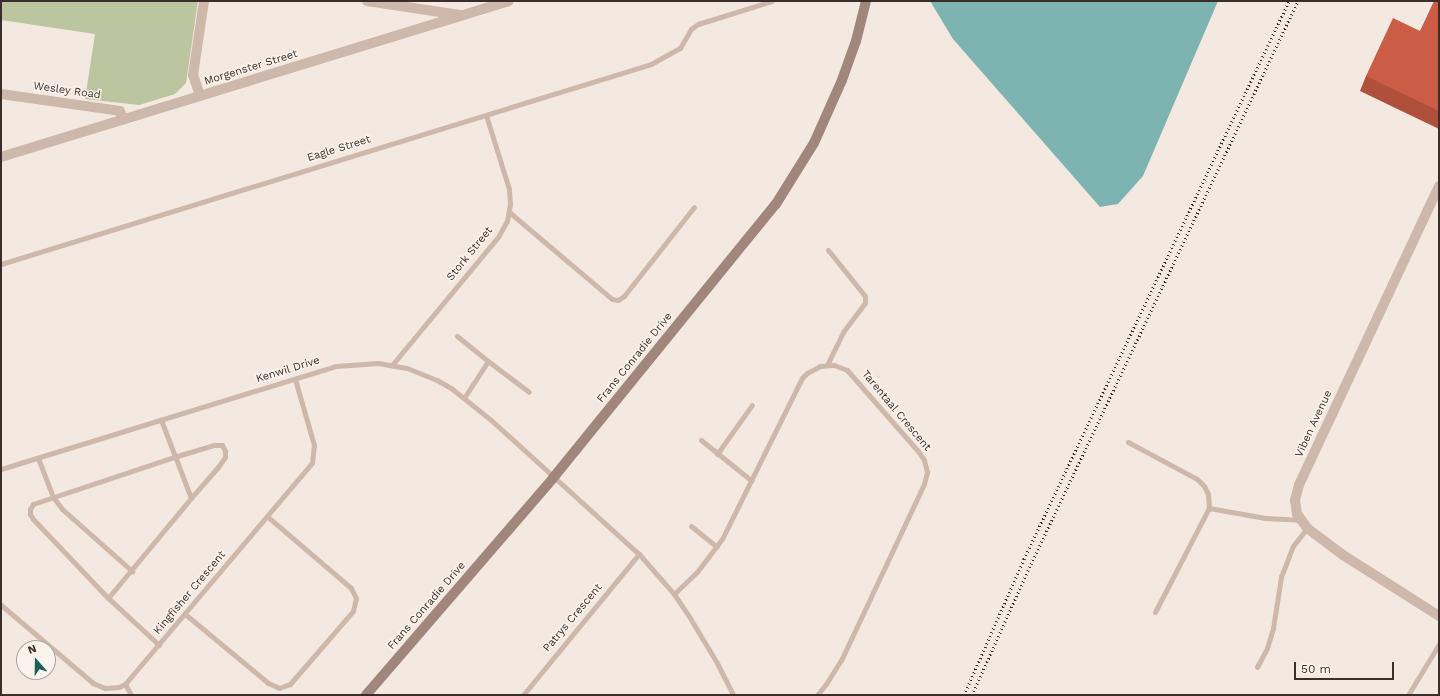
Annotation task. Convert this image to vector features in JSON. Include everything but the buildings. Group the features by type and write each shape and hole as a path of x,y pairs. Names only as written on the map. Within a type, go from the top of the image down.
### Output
{"street":[{"path":"200,96 193,75 204,1"},
{"path":"367,1 462,15"},
{"name":"Morgenster Street","path":"1,157 509,1"},
{"name":"Frans Conradie Drive","path":"366,695 553,478 776,204 814,143 842,80 856,41 866,1"},
{"name":"Wesley Road","path":"1,94 120,111 123,120"},
{"name":"Viben Avenue","path":"1439,186 1299,485 1295,500 1295,508 1300,520 1307,528 1343,555 1439,616"}],"lane":[{"name":"Eagle Street","path":"1,264 651,64 680,48 691,29 698,24 772,1"},
{"name":"Stork Street","path":"392,365 498,237 509,212 509,189 486,115"},
{"path":"509,212 612,299 618,300 624,296 694,207"},
{"path":"674,594 697,572 717,547 733,521 802,378 813,368 827,365 842,332 865,303 865,296 828,250"},
{"path":"457,336 529,392"},
{"path":"464,398 488,361"},
{"name":"Kenwil Drive","path":"1,469 336,366 378,363 408,368 437,380 464,398 491,420 553,478"},
{"name":"Tarentaal Crescent","path":"817,695 826,684 841,660 924,484 927,472 922,455 853,375 841,367 827,365"},
{"name":"Kingfisher Crescent","path":"125,684 160,645 308,469 314,456 313,439 295,379"},
{"path":"717,454 752,405"},
{"path":"161,420 191,498"},
{"path":"701,440 752,481"},
{"path":"1128,442 1197,479 1204,486 1208,494 1209,508 1155,612"},
{"path":"108,598 218,467 225,457 224,447 222,445 214,445 174,457 53,497 33,504 30,509 30,514 108,598 160,645"},
{"path":"38,458 53,497 84,530 132,570"},
{"path":"553,478 639,554 674,594 705,642 733,695"},
{"path":"1209,508 1265,518 1300,520"},
{"path":"185,614 271,686 279,688 290,684 352,611 356,602 352,588 268,517"},
{"path":"691,526 717,547"},
{"path":"1256,667 1267,648 1273,628 1281,577 1293,546 1307,528"},
{"name":"Patrys Crescent","path":"522,695 639,554"},
{"path":"1,605 93,683 105,688 119,687 125,684 131,695"},
{"path":"1408,695 1439,644"}],"green space":[{"path":"1,1 198,1 186,83 175,94 139,105 85,99 95,34 1,20"}],"water":[{"path":"930,1 1218,1 1143,176 1118,204 1100,207 953,39"}],"railway":[{"path":"964,695 1024,559 1289,1"},
{"path":"972,695 1031,564 1298,1"}]}
